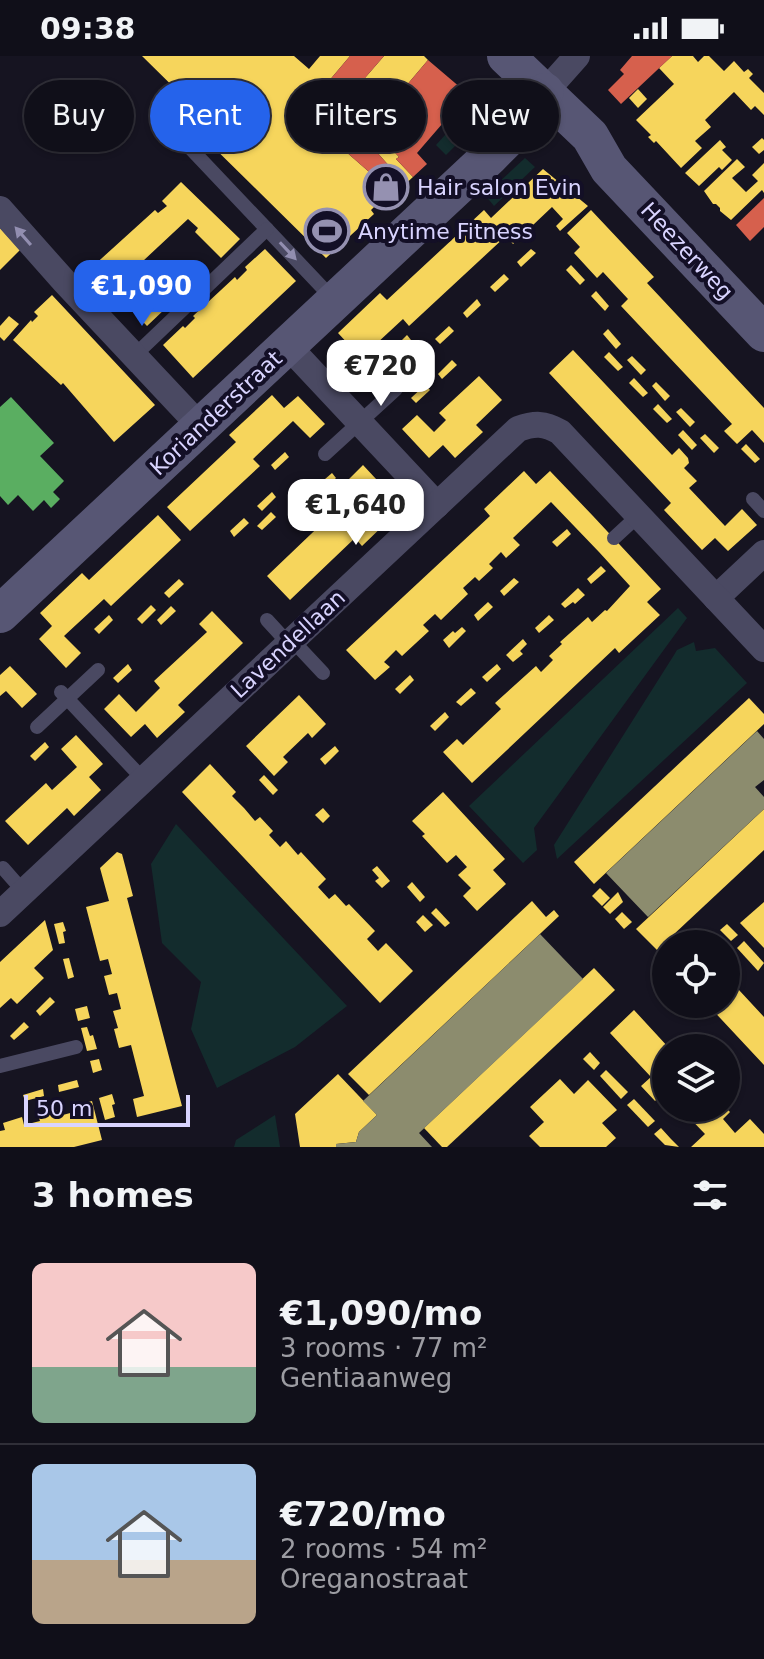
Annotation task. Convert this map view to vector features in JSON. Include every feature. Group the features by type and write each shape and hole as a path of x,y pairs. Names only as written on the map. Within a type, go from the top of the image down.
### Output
{"street":[{"name":"Heezerweg","path":"483,56 488,64 510,80"},
{"name":"Heezerweg","path":"506,56 524,80"},
{"path":"557,80 577,56"},
{"name":"Heezerweg","path":"559,115 590,136 609,169 764,333"},
{"name":"Korianderstraat","path":"0,614 494,152"},
{"path":"0,209 201,427"},
{"path":"288,346 437,505"},
{"name":"Lavendellaan","path":"0,914 518,429 531,424 545,424 560,432 764,649"},
{"path":"716,598 764,553"}],"lane":[{"path":"194,152 335,301"},
{"path":"134,356 267,229"},
{"path":"325,454 396,389"},
{"path":"753,499 764,511"},
{"path":"614,538 639,515"},
{"path":"267,620 323,673"},
{"path":"37,727 64,696 98,670"},
{"path":"64,696 143,779"},
{"path":"3,868 24,892"},
{"path":"0,1066 76,1047"}],"green space":[{"path":"525,158 535,167 494,206 485,195"},
{"path":"678,608 687,618 534,828 537,850 523,863 469,806"},
{"path":"694,642 696,651 715,648 747,683 557,859 554,845 677,650"},
{"path":"176,824 347,1006 295,1047 217,1088 191,1029 201,982 162,943 151,864"},
{"path":"275,1115 280,1147 234,1147 236,1140"}],"building: Homes":[{"path":"142,56 294,56 309,69 320,56 350,56 330,80 286,80 286,152 346,152 392,197 388,200 384,197 371,210 374,214 326,258 218,152 270,152 270,80 166,80"},
{"path":"384,56 424,56 428,60 411,80 363,80"},
{"path":"672,56 693,56 698,62 709,56 724,71 734,61 744,72 748,69 753,74 749,78 764,93 764,115 755,106 751,110 734,92 705,120 711,127 695,141 702,148 681,168 656,141 654,143 648,137 651,135 636,120 674,84 659,68"},
{"path":"638,89 647,99 638,108 629,98"},
{"path":"762,138 764,150 759,154 752,147"},
{"path":"720,140 726,147 722,150 732,160 722,170 719,167 699,186 685,173"},
{"path":"377,152 394,152 399,157 396,159 413,177 402,187 387,170 390,167"},
{"path":"737,159 745,167 732,178 746,192 758,181 752,175 764,163 764,193 762,190 731,220 704,191"},
{"path":"543,169 588,206 560,231 556,226 563,219 552,207 513,244 506,236 409,326 403,319 362,357 379,374 364,388 336,359 350,346 338,333 380,293 387,300 484,210 491,218"},
{"path":"181,182 240,239 221,258 195,232 198,228 188,219 128,275 137,284 140,281 166,308 147,326 91,268 155,210 158,213 167,206 162,201"},
{"path":"591,210 654,277 647,283 764,408 764,443 752,430 737,444 724,431 732,424 621,306 628,299 603,272 597,278 574,253 580,247 567,233"},
{"path":"0,228 20,250 0,270"},
{"path":"265,249 296,281 193,378 163,345 183,326 185,328 195,318 193,316 235,277 237,280 247,270 245,267"},
{"path":"531,249 536,253 521,267 517,262"},
{"path":"571,265 585,280 580,285 566,270"},
{"path":"504,274 509,279 495,292 490,287"},
{"path":"596,291 609,306 605,311 591,296"},
{"path":"52,295 155,405 114,442 63,383 61,385 13,340 38,316 34,312"},
{"path":"477,299 481,305 467,318 463,313"},
{"path":"9,316 19,324 4,341 0,337 0,326"},
{"path":"449,326 454,331 440,344 435,339"},
{"path":"608,329 621,344 616,349 603,334"},
{"path":"407,335 411,340 397,354 393,349"},
{"path":"573,350 672,455 679,448 688,458 689,463 684,468 697,481 689,488 725,526 742,509 757,525 728,551 715,538 702,550 664,510 671,503 549,373"},
{"path":"609,352 623,367 618,371 604,357"},
{"path":"632,356 646,370 641,375 627,360"},
{"path":"452,360 457,365 442,379 438,374"},
{"path":"479,376 502,400 476,425 483,432 455,458 443,445 429,458 402,429 417,415 434,432 446,420 439,413"},
{"path":"634,378 648,393 643,397 629,383"},
{"path":"656,382 670,396 665,401 652,386"},
{"path":"425,385 430,390 416,403 411,398"},
{"path":"272,395 284,408 298,396 325,424 310,438 293,421 253,459 260,466 190,531 167,507 236,442 229,435"},
{"path":"658,404 672,419 667,423 653,409"},
{"path":"681,408 695,422 690,427 676,412"},
{"path":"683,430 697,445 692,450 678,435"},
{"path":"705,434 719,448 714,453 700,438"},
{"path":"746,444 760,459 755,463 741,449"},
{"path":"285,452 289,457 275,470 271,465"},
{"path":"363,465 390,494 377,507 389,520 362,546 355,538 290,600 267,576 333,513 340,520 365,497 348,480"},
{"path":"524,471 536,484 550,471 593,516 661,589 647,602 660,615 619,653 615,648 472,783 443,752 457,739 463,745 501,709 495,703 536,666 541,672 553,660 549,656 562,644 560,642 588,617 592,622 607,611 630,586 599,552 551,502 513,538 520,545 506,558 501,552 489,564 493,568 479,581 475,577 463,588 468,594 441,620 435,614 423,625 429,631 402,656 396,650 384,662 390,667 375,680 346,650 490,516 484,509"},
{"path":"332,473 336,478 322,491 317,486"},
{"path":"272,492 276,497 262,511 257,506"},
{"path":"271,512 276,517 262,530 257,526"},
{"path":"158,515 181,540 111,606 104,599 64,636 81,653 66,668 39,639 52,626 40,613 82,573 89,580"},
{"path":"244,518 249,523 234,537 230,531"},
{"path":"567,529 571,534 557,547 552,542"},
{"path":"601,566 606,571 591,584 587,579"},
{"path":"514,578 519,582 504,596 500,591"},
{"path":"179,579 184,584 169,598 164,593"},
{"path":"578,588 585,595 565,608 561,604"},
{"path":"488,602 493,607 478,621 474,615"},
{"path":"151,605 156,610 142,624 137,619"},
{"path":"171,606 176,611 161,625 157,620"},
{"path":"212,611 243,643 178,705 185,712 157,738 145,724 131,737 104,709 119,694 136,712 160,688 154,681 207,632 199,624"},
{"path":"109,615 113,620 99,634 94,629"},
{"path":"549,615 554,620 539,633 535,628"},
{"path":"462,627 466,631 449,648 443,640"},
{"path":"523,639 527,644 520,651 523,654 513,662 506,655"},
{"path":"128,664 132,670 118,683 113,678"},
{"path":"497,664 501,669 487,682 482,677"},
{"path":"10,666 37,694 22,708 6,691 0,696 0,675"},
{"path":"410,675 414,680 400,694 395,689"},
{"path":"471,688 476,693 461,706 456,702"},
{"path":"299,695 326,724 312,738 308,733 283,757 288,762 274,776 246,746"},
{"path":"749,698 764,714 764,724 594,884 574,862"},
{"path":"445,712 449,717 435,731 430,726"},
{"path":"76,735 103,764 89,777 101,790 74,816 67,808 28,845 5,821 46,783 52,790 77,767 61,749"},
{"path":"45,742 49,747 35,761 30,756"},
{"path":"335,746 339,751 325,765 320,759"},
{"path":"210,764 236,792 232,796 255,821 260,817 273,831 269,835 280,847 286,841 326,879 318,887 329,899 335,894 375,931 367,939 378,951 386,943 413,971 380,1003 182,792"},
{"path":"264,775 278,790 273,795 259,780"},
{"path":"443,792 505,859 493,870 506,884 477,911 463,896 471,888 458,875 467,867 456,855 447,863 412,821"},
{"path":"323,808 330,816 323,823 315,815"},
{"path":"764,809 764,850 678,930 652,930 652,945 636,929"},
{"path":"117,852 122,854 133,896 127,898 182,1106 137,1117 133,1099 144,1096 131,1045 119,1048 113,1011 121,1009 117,993 109,995 104,976 112,974 108,959 100,961 86,907 109,901 100,868"},
{"path":"377,866 390,881 382,888 375,881 379,878 372,870"},
{"path":"412,882 425,897 420,902 407,887"},
{"path":"600,888 610,898 602,906 592,896"},
{"path":"618,892 623,902 610,914 603,907"},
{"path":"532,901 546,917 554,910 559,916 369,1095 348,1074"},
{"path":"764,902 764,948 740,923"},
{"path":"436,908 450,923 445,927 431,913"},
{"path":"622,912 632,922 624,929 615,919"},
{"path":"423,915 433,925 425,932 416,922"},
{"path":"45,920 53,950 34,968 44,978 17,1004 11,998 0,1008 0,962"},
{"path":"63,922 65,943 59,944 54,924"},
{"path":"744,941 764,963 758,971 740,951"},
{"path":"69,958 74,977 68,979 63,959"},
{"path":"594,968 615,990 447,1147 442,1147 424,1128"},
{"path":"740,991 764,1017 764,1065 740,1039 740,1034 735,1034 720,1018 740,1018"},
{"path":"50,997 55,1002 40,1016 36,1011"},
{"path":"87,1006 90,1018 78,1021 75,1009"},
{"path":"634,1010 656,1034 652,1034 652,1098 641,1086 651,1077 610,1033"},
{"path":"24,1022 29,1027 14,1040 10,1036"},
{"path":"87,1027 97,1049 87,1051 81,1028"},
{"path":"590,1052 600,1063 594,1070 583,1059"},
{"path":"99,1059 102,1070 93,1073 90,1061"},
{"path":"606,1070 628,1092 621,1099 600,1076"},
{"path":"338,1074 377,1115 359,1132 356,1142 336,1144 336,1147 300,1147 295,1114"},
{"path":"560,1079 574,1094 588,1080 617,1110 602,1123 616,1138 606,1147 540,1147 529,1136 544,1122 530,1107"},
{"path":"77,1080 79,1087 59,1092 58,1085"},
{"path":"43,1089 44,1096 25,1101 23,1095"},
{"path":"112,1094 115,1117 105,1120 99,1098"},
{"path":"634,1099 654,1122 648,1127 627,1105"},
{"path":"92,1101 102,1140 74,1147 0,1147 0,1131 5,1130 3,1123 22,1117 24,1125 40,1121 38,1115 57,1110 59,1116 74,1112 73,1106"},
{"path":"750,1119 764,1134 764,1147 691,1147 705,1134 693,1122 726,1122 735,1133"},
{"path":"661,1128 679,1147 665,1145 654,1134"}],"building: Shops":[{"path":"350,56 384,56 363,80 330,80"},
{"path":"632,56 672,56 621,104 608,90 624,74 620,70"},
{"path":"428,60 452,80 442,80 442,124 426,143 426,80 411,80"},
{"path":"346,152 377,152 402,187 392,197"},
{"path":"394,152 418,152 427,164 413,177 396,159 399,157"},
{"path":"764,198 764,227 750,241 736,225"}],"building: Public":[{"path":"11,397 54,443 40,456 64,481 53,492 60,499 51,508 44,500 33,511 18,495 8,505 0,496 0,407"}],"building: Industry":[{"path":"757,731 764,739 764,780 755,787 764,797 764,809 648,917 606,873"},
{"path":"540,934 583,979 419,1133 432,1147 336,1147 336,1144 356,1142 359,1132 377,1115 363,1101"}],"place":[{"name":"Hair salon Evin","path":"386,187"},
{"name":"Anytime Fitness","path":"327,231"}]}
